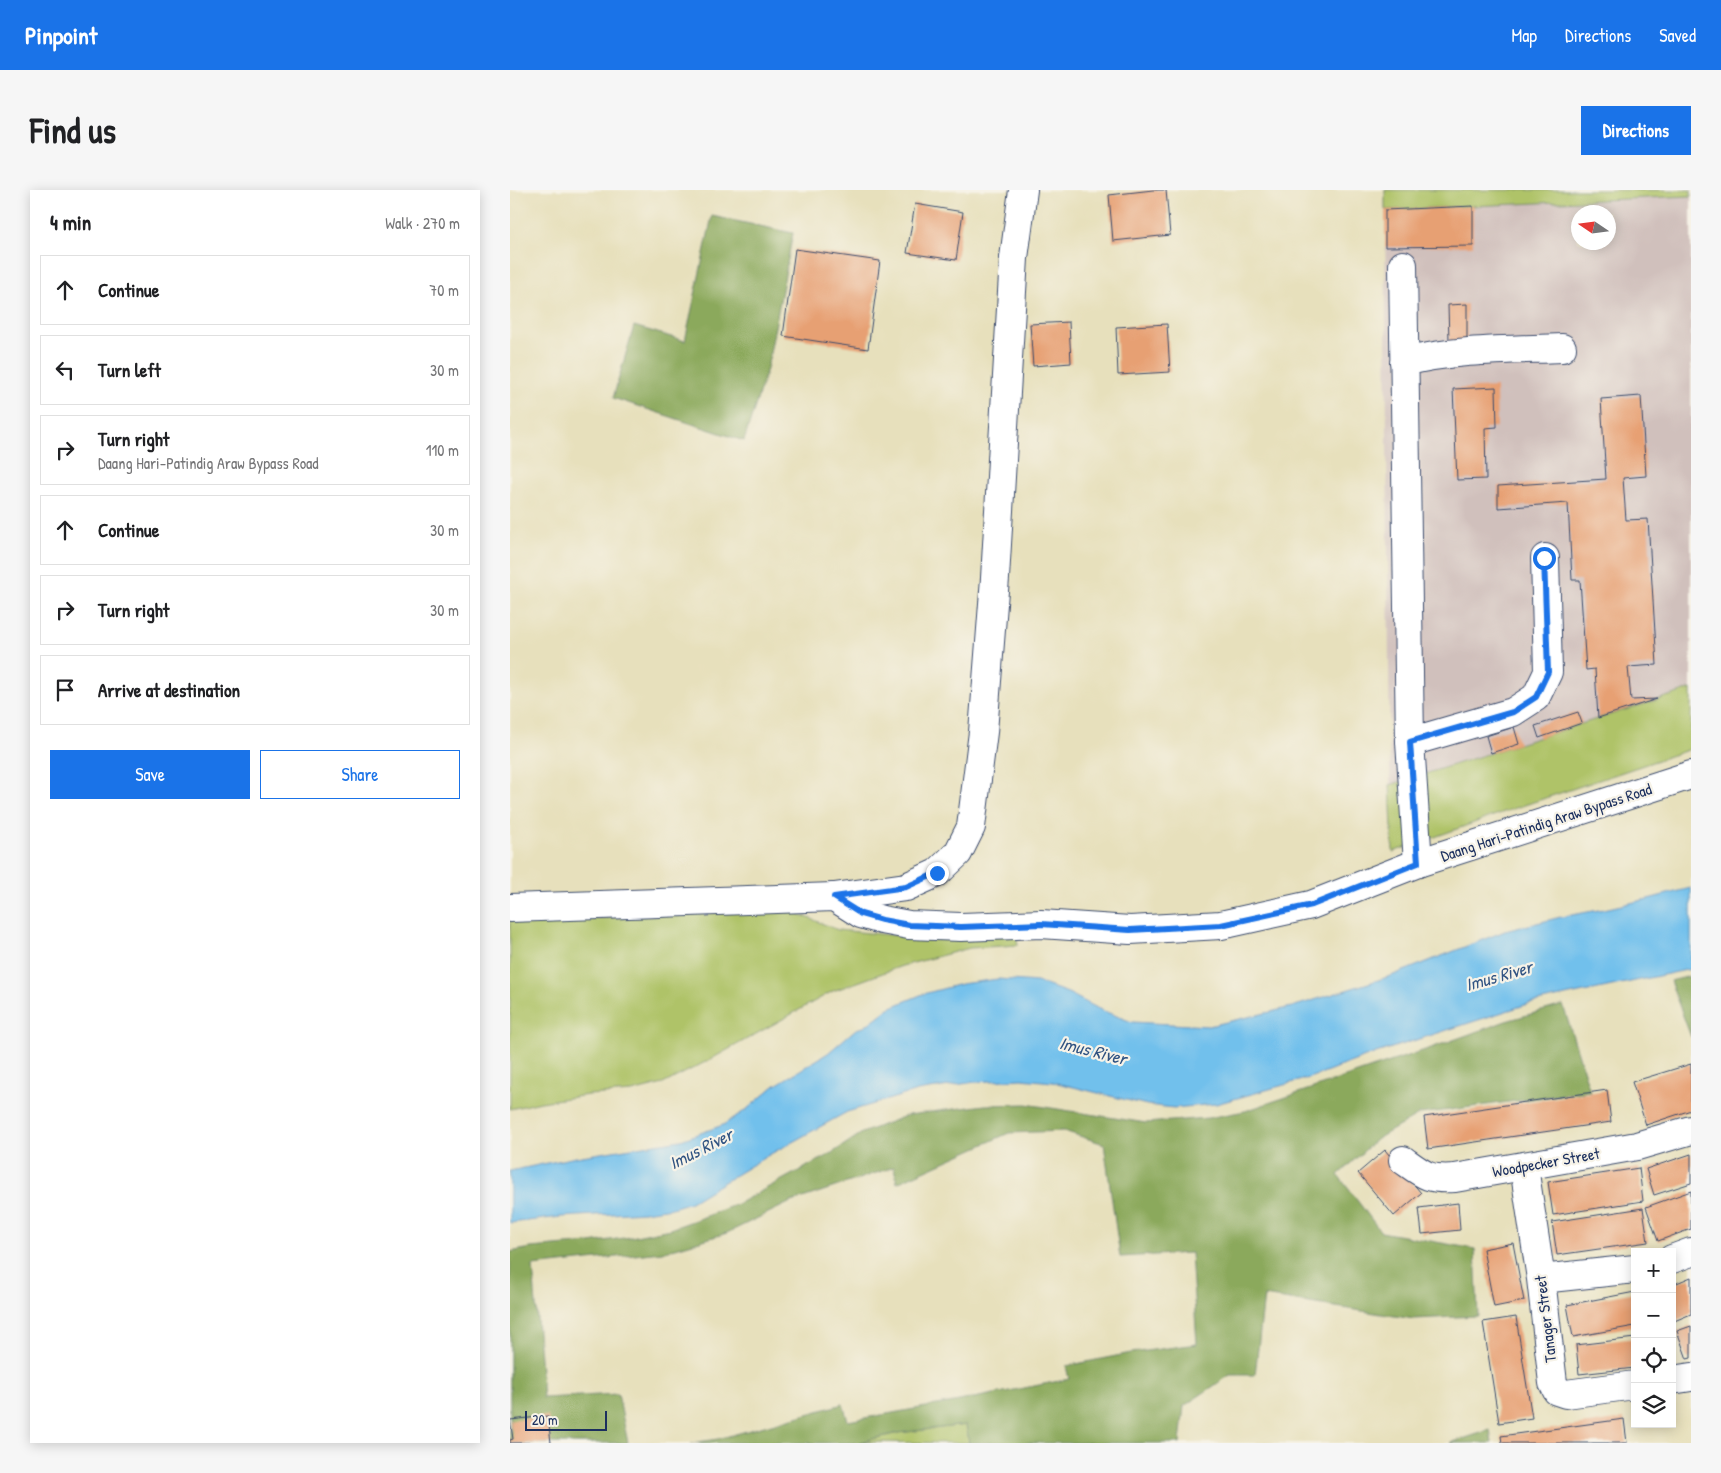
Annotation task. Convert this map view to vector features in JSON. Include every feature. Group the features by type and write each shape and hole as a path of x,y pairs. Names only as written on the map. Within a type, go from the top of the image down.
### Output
{"street":[{"path":"510,908 834,897 906,887 937,873 958,853 971,827 983,732 995,578 1013,268 1022,190"},
{"path":"1403,265 1410,742 1418,863"},
{"path":"1404,362 1428,356 1454,353 1562,348"},
{"path":"1410,742 1513,712 1536,697 1548,672 1544,558"},
{"name":"Daang Hari-Patindig Araw Bypass Road","path":"834,897 861,914 909,925 961,927 1041,924 1130,930 1221,925 1312,905 1418,863 1691,775"},
{"name":"Woodpecker Street","path":"1403,1160 1425,1176 1440,1179 1524,1167 1637,1146 1691,1130"},
{"name":"Tanager Street","path":"1524,1167 1541,1279 1552,1383 1557,1391 1566,1394 1631,1386"},
{"path":"1676,1258 1691,1252"},
{"path":"1541,1279 1631,1268"},
{"path":"1676,1379 1691,1377"}],"shaded area":[{"path":"1691,196 1691,689 1390,785 1385,210"}],"green space":[{"path":"1385,190 1691,190 1691,196 1385,210"},
{"path":"712,216 793,233 767,369 744,441 613,398 634,326 685,341"},
{"path":"1691,689 1691,749 1507,811 1393,852 1390,785"},
{"path":"780,906 838,930 922,938 1015,928 1018,945 970,948 902,966 833,991 663,1084 632,1092 588,1095 510,1109 510,920 611,918"},
{"path":"1691,976 1691,1037 1670,981"},
{"path":"1563,1005 1590,1091 1420,1114 1377,1139 1338,1175 1381,1232 1475,1249 1478,1316 1414,1319 1264,1296 1255,1375 1230,1375 1184,1406 1180,1443 969,1443 966,1425 898,1433 856,1443 691,1443 718,1439 843,1404 848,1421 959,1401 1069,1379 1066,1366 1131,1353 1197,1344 1191,1253 1120,1257 1104,1144 1064,1131 1009,1133 897,1183 894,1167 791,1202 727,1233 662,1252 533,1266 543,1398 618,1394 628,1443 510,1443 510,1252 631,1237 670,1229 737,1204 832,1153 862,1133 908,1115 985,1105 1026,1104 1146,1123 1208,1118 1245,1111 1506,1021"},
{"path":"966,1425 969,1443 859,1442 898,1433"},
{"path":"1490,1430 1492,1443 1450,1443"}],"water":[{"name":"Imus River","path":"1691,888 1691,969 1528,1004 1376,1053 1309,1078 1216,1104 1174,1108 1147,1105 1053,1082 1021,1079 975,1082 917,1091 847,1112 767,1156 691,1202 672,1208 644,1212 561,1217 510,1223 510,1171 576,1157 681,1140 723,1125 746,1110 774,1086 828,1053 856,1029 864,1027 889,1008 923,994 961,984 998,979 1037,982 1068,993 1101,1010 1132,1022 1209,1026 1292,1007 1391,976 1505,931"}],"building":[{"path":"1166,190 1170,235 1113,241 1109,195"},
{"path":"915,204 963,212 956,260 907,253"},
{"path":"1473,206 1473,246 1385,247 1385,210"},
{"path":"795,249 880,261 868,349 783,336"},
{"path":"1467,304 1467,341 1449,341 1448,305"},
{"path":"1069,322 1071,363 1033,366 1030,324"},
{"path":"1167,324 1170,372 1118,375 1116,327"},
{"path":"1496,387 1497,427 1485,428 1486,479 1457,480 1453,389"},
{"path":"1641,396 1646,476 1623,478 1626,520 1648,519 1657,665 1628,667 1631,700 1657,699 1598,718 1595,669 1586,670 1580,580 1572,580 1568,503 1498,508 1498,486 1606,479 1601,399"},
{"path":"1578,712 1582,723 1539,738 1535,726"},
{"path":"1514,727 1519,744 1491,753 1486,736"},
{"path":"1691,1064 1691,1110 1646,1125 1632,1082"},
{"path":"1607,1090 1611,1122 1428,1149 1424,1117"},
{"path":"1385,1150 1421,1193 1394,1216 1358,1173"},
{"path":"1691,1154 1691,1183 1654,1195 1646,1169"},
{"path":"1639,1168 1643,1201 1553,1215 1548,1182"},
{"path":"1691,1191 1691,1229 1658,1241 1646,1207"},
{"path":"1458,1203 1460,1230 1422,1234 1419,1208"},
{"path":"1643,1208 1648,1242 1557,1255 1552,1222"},
{"path":"1513,1243 1524,1301 1494,1307 1483,1249"},
{"path":"1691,1277 1691,1314 1676,1320 1676,1293 1676,1283"},
{"path":"1631,1293 1631,1327 1573,1337 1567,1305"},
{"path":"1516,1317 1532,1418 1499,1423 1483,1322"},
{"path":"1691,1326 1691,1358 1687,1359 1677,1331"},
{"path":"1631,1338 1631,1368 1579,1374 1576,1345"},
{"path":"548,1416 551,1443 510,1443 510,1440 513,1439 510,1420"},
{"path":"1624,1419 1627,1443 1502,1443 1501,1436"}],"route":[{"path":"937,873 906,887 834,897 861,914 909,925 961,927 1041,924 1130,930 1221,925 1312,905 1418,863 1410,742 1513,712 1536,697 1548,672 1544,558"}]}
